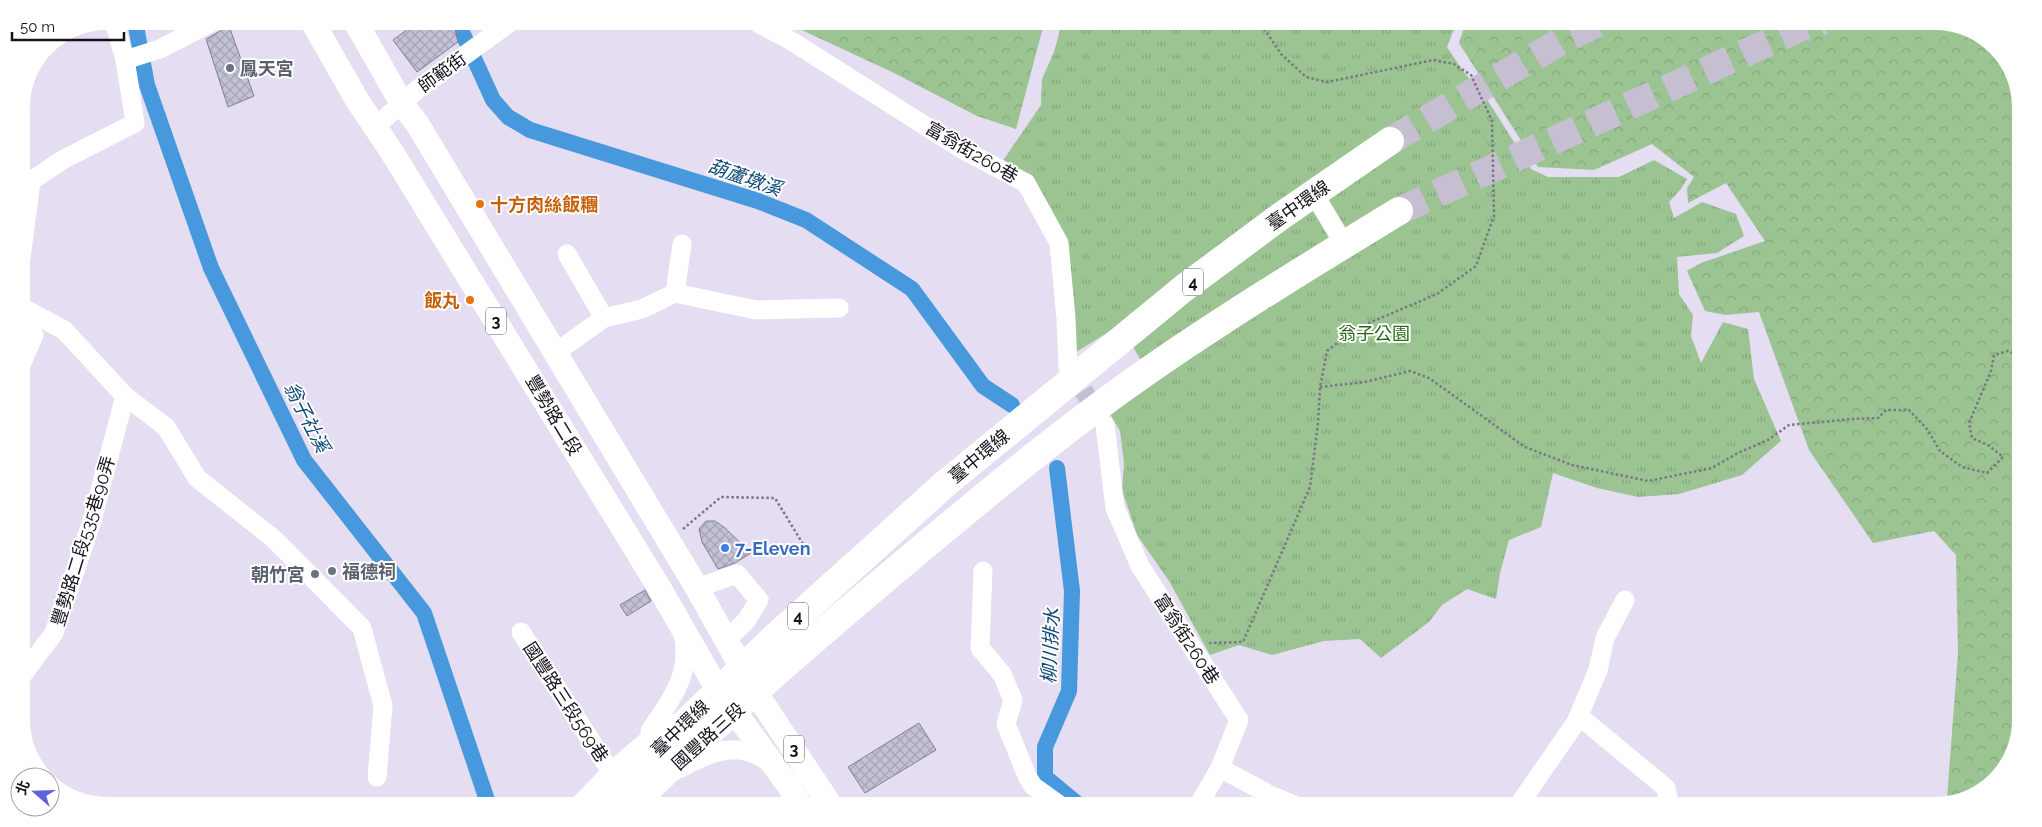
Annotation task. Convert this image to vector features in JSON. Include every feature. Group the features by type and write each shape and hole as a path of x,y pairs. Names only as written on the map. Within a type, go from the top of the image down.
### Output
{"highway":[{"name":"臺中環線","path":"607,797 781,632 945,484 1184,288 1390,141"},
{"name":"臺中環線","path":"641,797 705,734 795,654 1027,462 1154,366 1285,280 1399,211"}],"main road":[{"name":"豐勢路二段","path":"317,30 357,100 525,368 714,685 795,797"},
{"name":"豐勢路二段","path":"360,30 401,102 418,125 669,541 727,639 756,693 825,797"}],"street":[{"path":"30,189 31,181 64,159 135,123 125,60 117,30"},
{"path":"125,60 160,49 197,30"},
{"name":"師範街","path":"375,127 401,102 500,30"},
{"name":"富翁街260巷","path":"771,30 793,42 960,148 1026,183 1059,243 1066,318 1068,367"},
{"path":"1314,194 1344,244"},
{"path":"675,293 682,244"},
{"path":"567,254 604,318"},
{"path":"555,353 604,318 642,309 675,293 756,310 839,308"},
{"path":"30,312 64,330 125,396 166,428 197,478 274,539 362,628 382,706 377,777"},
{"path":"30,328 34,335 30,344"},
{"name":"豐勢路二段535巷90弄","path":"30,666 54,633 91,524 125,396"},
{"name":"富翁街260巷","path":"1106,425 1115,508 1140,566 1239,720 1220,768"},
{"path":"983,571 980,648 1002,674 1013,700 1006,724 1027,776 1033,786 1048,797"},
{"path":"697,588 737,574 759,600 746,621 727,639"},
{"path":"1524,797 1579,716 1598,670 1606,638 1624,600"},
{"name":"國豐路三段","path":"639,746 668,704 683,675 686,645 678,623"},
{"name":"國豐路三段569巷","path":"521,632 611,772"},
{"name":"國豐路三段","path":"587,797 639,746 714,685 738,660"},
{"name":"國豐路三段","path":"641,797 756,693"},
{"path":"1579,716 1666,788 1668,797"},
{"name":"國豐路三段","path":"660,779 704,756 724,750 737,750 754,754 774,767"},
{"path":"1203,797 1220,768 1275,797"}],"path":[{"path":"1190,643 1243,642 1310,487 1318,424 1320,387 1327,351 1355,329 1437,294 1476,266 1494,216 1492,121 1471,75 1454,64 1434,60 1327,82 1306,77 1281,54 1265,30"},
{"path":"1320,387 1365,382 1410,371 1429,378 1525,447 1572,465 1648,481 1712,468 1738,453 1768,440 1789,425 1878,418 1886,410 1909,410 1926,429 1940,451 1962,467 1987,472 2002,457 1988,445 1972,438 1969,423 1991,371 1994,355 2008,351 2012,352"},
{"path":"669,541 721,497 775,498 806,549"}],"green space":[{"path":"802,30 1043,30 1016,129 977,116 892,72"},
{"name":"翁子公園","path":"1060,30 1454,30 1447,47 1463,71 1488,101 1531,169 1548,177 1619,177 1654,160 1687,179 1669,202 1674,218 1702,202 1736,214 1744,236 1717,253 1677,257 1679,294 1693,315 1691,336 1701,363 1723,322 1748,329 1754,379 1781,441 1742,475 1679,494 1638,497 1597,488 1553,473 1541,527 1509,540 1500,573 1496,599 1467,589 1442,605 1429,622 1381,658 1360,639 1324,641 1272,655 1239,645 1210,655 1169,581 1137,535 1122,490 1124,463 1120,431 1107,409 1152,379 1120,325 1068,357 1067,249 1000,165 1041,105 1042,79 1054,52"},
{"path":"1463,30 1935,30 1950,31 1974,40 1990,52 1999,64 2008,82 2012,102 2012,720 2011,735 2002,759 1993,771 1978,784 1960,793 1947,796 1958,653 1956,555 1934,531 1873,543 1809,450 1759,312 1725,315 1705,311 1687,271 1701,263 1765,241 1726,183 1688,203 1687,188 1694,177 1652,144 1594,170 1538,167 1459,43"}],"building":[{"name":"鳳天宮","path":"222,30 230,30 254,96 228,107 206,39"},
{"path":"407,30 455,30 458,42 417,72 393,40"},
{"name":"7-Eleven","path":"706,521 715,521 725,528 751,553 735,563 718,569 702,542 699,529"},
{"path":"645,590 651,601 627,616 620,605"},
{"path":"919,723 936,750 865,793 848,767"}],"waterway":[{"name":"翁子社溪","path":"137,30 147,85 211,268 304,460 424,613 486,797"},
{"name":"葫蘆墩溪","path":"461,30 493,100 508,117 530,130 758,201 806,220 912,289 983,386 1012,405"},
{"name":"柳川排水","path":"1057,468 1072,591 1069,691 1045,747 1045,777 1069,797"}],"tunnel":[{"path":"1390,141 1563,40 1584,30"},
{"path":"1399,211 1795,30"},
{"path":"1068,367 1101,418"}],"place":[{"name":"鳳天宮","path":"230,68"},
{"name":"十方肉絲飯糰","path":"480,204"},
{"name":"飯丸","path":"470,300"},
{"name":"7-Eleven","path":"725,548"},
{"name":"福德祠","path":"332,571"},
{"name":"朝竹宮","path":"315,574"}]}
